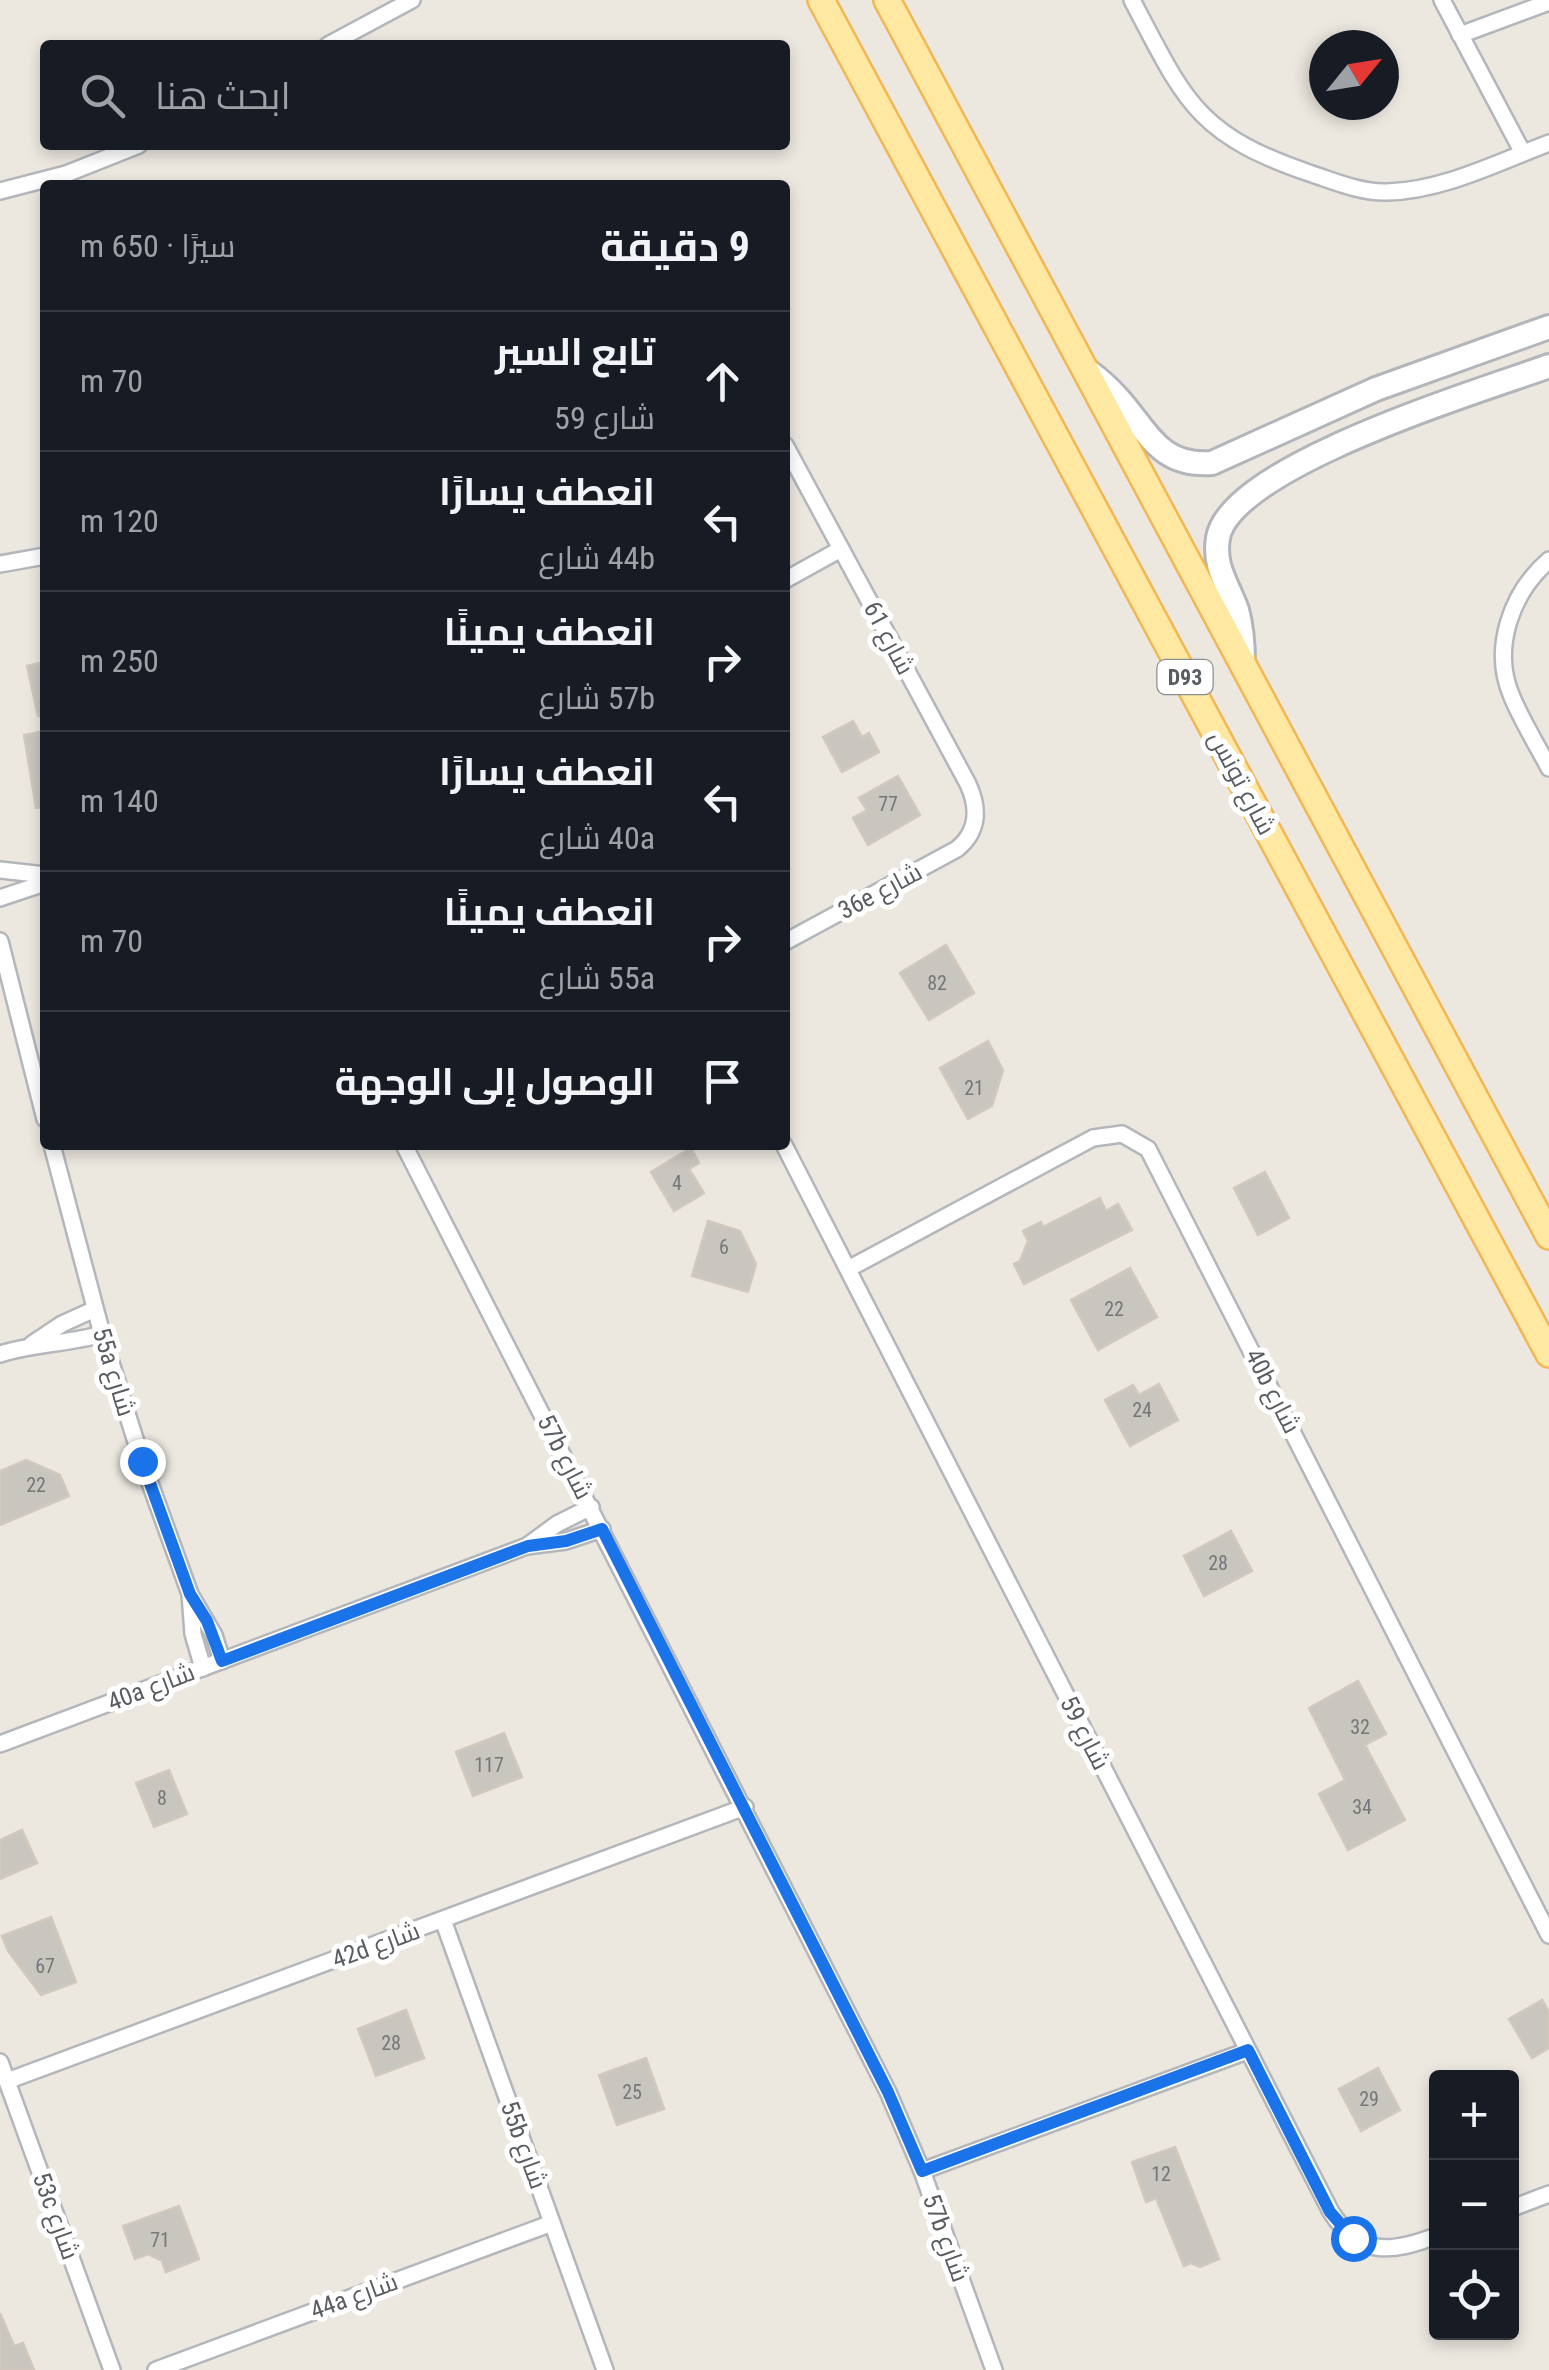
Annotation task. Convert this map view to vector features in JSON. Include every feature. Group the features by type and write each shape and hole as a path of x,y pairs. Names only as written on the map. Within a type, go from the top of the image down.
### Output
{"main road":[{"name":"شارع تونس","path":"821,0 1549,1354"},
{"name":"D93","path":"886,0 1549,1236"}],"street":[{"path":"337,40 410,0"},
{"path":"1132,0 1169,70 1200,115 1233,141 1276,162 1344,185 1387,192 1444,181 1549,143"},
{"path":"1442,0 1522,153"},
{"path":"1460,35 1549,2"},
{"path":"43,180 126,150"},
{"path":"0,191 40,181"},
{"path":"1084,368 1118,398 1155,445 1183,461 1212,464 1376,388 1549,327"},
{"path":"1243,663 1238,616 1216,553 1224,519 1234,507 1269,481 1350,440 1549,366"},
{"name":"شارع 61","path":"790,454 972,794 976,814 971,835"},
{"path":"790,577 841,550"},
{"path":"0,564 40,557"},
{"path":"1549,560 1529,581 1512,612 1504,662 1510,695 1549,768"},
{"name":"36e شارع","path":"790,939 949,855 971,835"},
{"path":"0,870 40,874"},
{"path":"0,898 40,885"},
{"path":"0,941 40,1099"},
{"name":"40b شارع","path":"848,1269 1094,1138 1122,1134 1148,1148 1549,1935"},
{"name":"55a شارع","path":"53,1150 102,1334 142,1461 190,1594 207,1621 222,1661"},
{"name":"57b شارع","path":"407,1150 888,2092 922,2171 994,2370"},
{"name":"شارع 59","path":"787,1150 1340,2227 1369,2246 1387,2249 1405,2248 1429,2239"},
{"path":"32,1344 95,1309"},
{"path":"0,1354 32,1344 68,1342 102,1334"},
{"name":"40a شارع","path":"528,1546 590,1507"},
{"name":"40a شارع","path":"0,1744 528,1546 566,1541 602,1529"},
{"name":"55a شارع","path":"190,1594 193,1634 203,1668"},
{"name":"42d شارع","path":"7,2082 745,1808"},
{"name":"55b شارع","path":"443,1920 606,2370"},
{"path":"922,2171 1248,2050"},
{"name":"53c شارع","path":"0,2062 112,2370"},
{"path":"1519,2205 1549,2194"},
{"name":"44a شارع","path":"156,2370 552,2223"}],"building":[{"path":"40,663 40,716 38,716 27,666"},
{"path":"853,721 862,737 869,733 879,752 842,772 823,737"},
{"path":"40,732 40,808 36,808 24,735"},
{"path":"898,776 920,815 868,845 853,818 867,810 859,798"},
{"path":"946,945 974,993 929,1020 900,973"},
{"path":"988,1041 1003,1070 992,1106 968,1119 940,1068"},
{"path":"692,1150 699,1163 689,1169 704,1193 674,1211 651,1172"},
{"path":"1265,1172 1289,1218 1258,1235 1234,1188"},
{"path":"1100,1198 1106,1211 1118,1204 1132,1230 1024,1284 1014,1264 1020,1261 1028,1241 1023,1231 1041,1222 1043,1227"},
{"path":"708,1221 740,1231 756,1264 748,1292 692,1276"},
{"path":"1130,1268 1157,1317 1098,1350 1071,1300"},
{"path":"1159,1384 1178,1420 1130,1446 1105,1400 1133,1385 1139,1395"},
{"path":"26,1460 60,1475 69,1496 0,1525 0,1471"},
{"path":"1231,1531 1252,1571 1204,1596 1184,1556"},
{"path":"1358,1681 1386,1734 1365,1745 1405,1820 1348,1850 1319,1794 1345,1780 1309,1708"},
{"path":"504,1733 522,1777 473,1796 456,1752"},
{"path":"169,1770 187,1814 154,1827 136,1783"},
{"path":"22,1830 37,1863 0,1879 0,1840"},
{"path":"51,1917 76,1982 41,1995 8,1951 2,1936"},
{"path":"1542,2000 1549,2012 1549,2048 1532,2058 1509,2019"},
{"path":"406,2010 424,2058 376,2076 358,2029"},
{"path":"646,2058 664,2109 617,2125 599,2075"},
{"path":"1378,2068 1400,2110 1361,2131 1339,2089"},
{"path":"1175,2147 1219,2259 1200,2267 1191,2263 1184,2266 1156,2198 1146,2202 1132,2162"},
{"path":"179,2206 199,2259 166,2272 162,2261 148,2254 135,2259 123,2226"},
{"path":"0,2313 14,2346 23,2343 34,2370 0,2370"}],"route":[{"path":"142,1461 190,1594 214,1635 222,1661 528,1546 566,1541 602,1529 888,2092 922,2171 1248,2050 1330,2212 1353,2238"}]}
